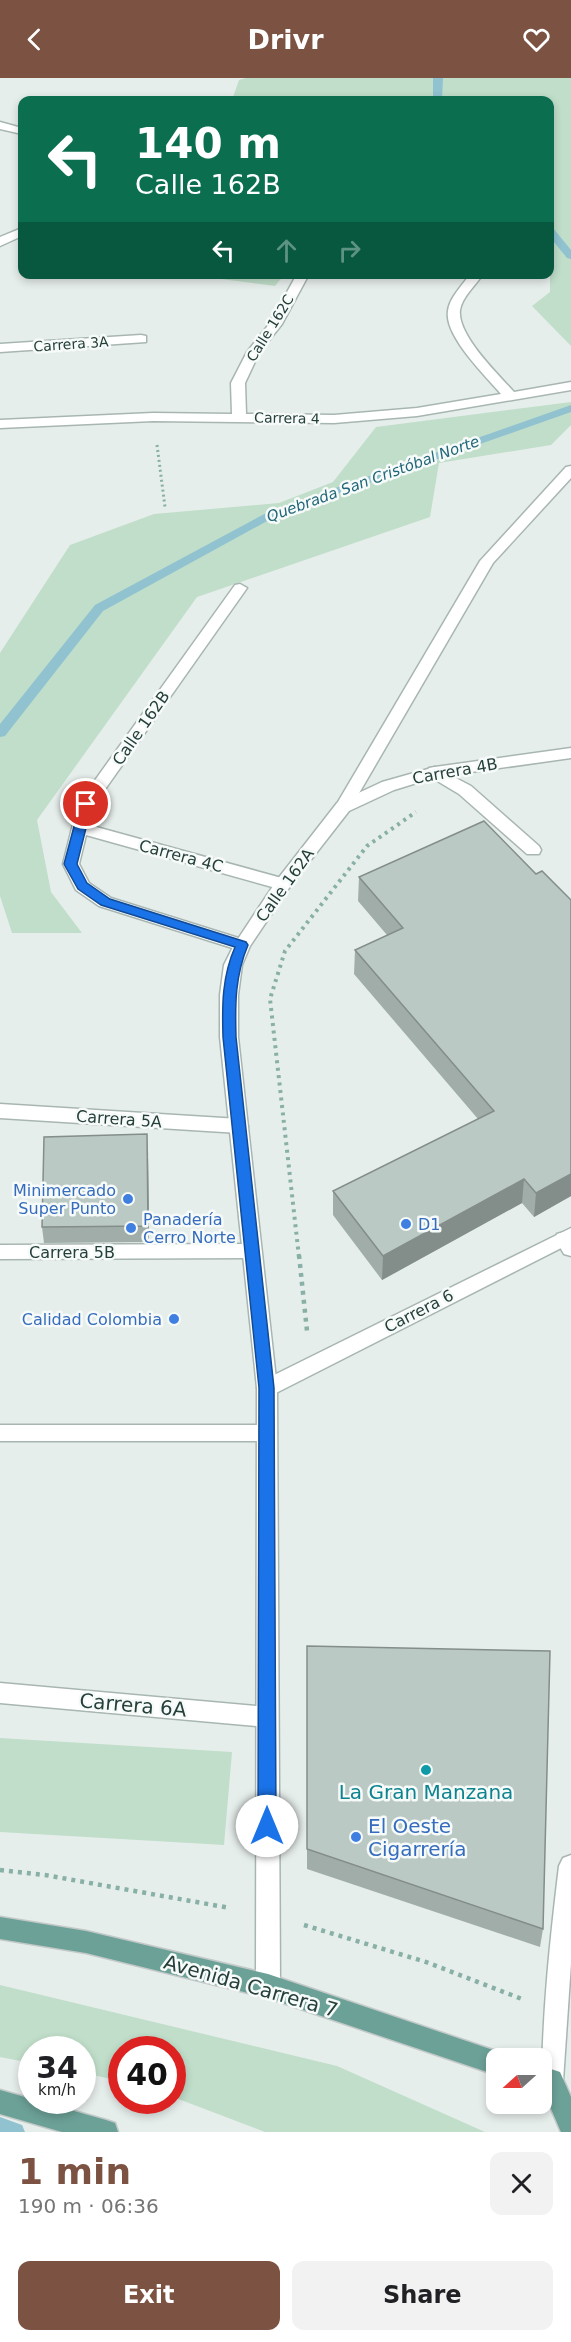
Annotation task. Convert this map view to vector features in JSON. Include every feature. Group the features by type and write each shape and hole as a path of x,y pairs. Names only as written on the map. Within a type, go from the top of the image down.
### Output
{"main road":[{"name":"Avenida Carrera 7","path":"0,1928 86,1942 268,1986 486,2060"},
{"path":"554,2083 571,2126"},
{"path":"0,2102 106,2132"}],"street":[{"path":"0,125 17,130"},
{"path":"0,132 17,130"},
{"path":"0,242 18,234"},
{"name":"Calle 162C","path":"239,418 238,383 253,352 276,324 300,279"},
{"path":"474,279 454,307 452,320 459,333 511,397"},
{"name":"Carrera 3A","path":"0,348 141,339"},
{"name":"Carrera 4","path":"0,424 153,417 334,419 417,412 571,386"},
{"name":"Calle 162A","path":"268,1986 267,1388 230,1037 229,995 233,965 242,945 284,884 343,807 487,561 571,470"},
{"name":"Calle 162B","path":"240,588 86,804 71,864 82,886 105,902 242,945"},
{"name":"Carrera 4B","path":"343,807 388,786 435,772 571,753"},
{"path":"435,772 465,790 533,850"},
{"name":"Carrera 4C","path":"79,828 284,884"},
{"name":"Carrera 5A","path":"0,1111 239,1126"},
{"name":"Carrera 6","path":"267,1388 569,1241"},
{"name":"Carrera 5B","path":"0,1252 252,1251"},
{"path":"0,1433 267,1433"},
{"name":"Carrera 6A","path":"0,1694 267,1717"},
{"path":"554,2083 558,1972 571,1866"}],"path":[{"path":"153,417 165,507"},
{"path":"314,1364 308,1343 270,999 285,951 367,846 429,802 465,790"},
{"path":"0,1870 45,1875 267,1914 426,1962 556,2012"}],"green space":[{"path":"246,78 571,78 571,346 532,306 550,292 550,279 554,279 554,96 233,96 239,80"},
{"path":"222,279 281,279 275,286"},
{"path":"571,402 571,425 551,445 439,463 430,517 197,597 37,820 51,892 82,933 12,933 0,896 0,653 70,545 154,514 279,503 333,482 376,427"},
{"path":"0,1738 232,1752 224,1845 0,1832"},
{"path":"0,1985 337,2066 485,2132 265,2132 186,2102 186,2036 108,2036 108,2078 96,2076 96,2036 18,2036 18,2060 0,2057"}],"building":[{"path":"484,821 536,874 542,871 571,900 571,1174 536,1193 524,1179 383,1256 333,1191 494,1111 355,950 403,928 359,877"},
{"path":"147,1134 148,1226 42,1227 44,1137"},
{"name":"La Gran Manzana","path":"307,1646 550,1651 543,1929 307,1849"}],"waterway":[{"name":"Quebrada San Cristóbal Norte","path":"438,78 438,96"},
{"name":"Quebrada San Cristóbal Norte","path":"554,236 571,256"},
{"name":"Quebrada San Cristóbal Norte","path":"0,733 99,608 274,513 571,408"},
{"path":"0,2127 15,2132"}],"place":[{"name":"Minimercado Super Punto","path":"128,1199"},
{"name":"D1","path":"406,1224"},
{"name":"Panadería Cerro Norte","path":"131,1228"},
{"name":"Calidad Colombia","path":"174,1319"},
{"name":"La Gran Manzana","path":"426,1770"},
{"name":"El Oeste Cigarrería","path":"356,1837"}],"route":[{"path":"86,804 71,864 82,886 105,902 242,945 233,965 229,995 230,1037 267,1388 267,1826"}]}
